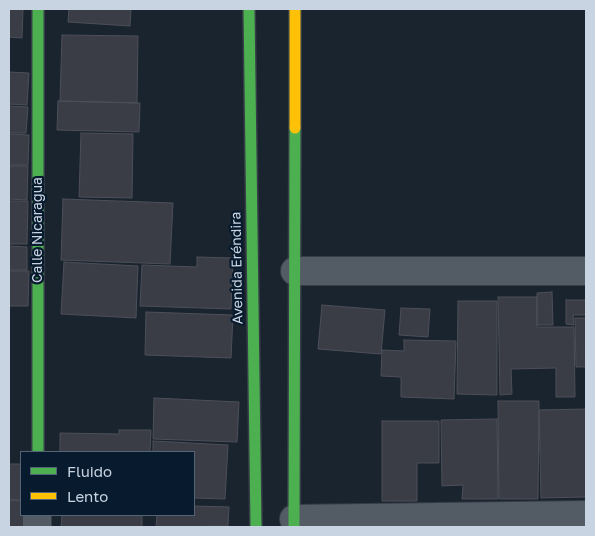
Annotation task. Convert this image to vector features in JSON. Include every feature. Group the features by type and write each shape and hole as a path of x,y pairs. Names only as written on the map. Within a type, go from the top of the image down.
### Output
{"street":[{"name":"Calle Nicaragua","path":"38,9 38,451"},
{"name":"Avenida Eréndira","path":"249,9 256,527"},
{"path":"296,9 294,523 586,515"},
{"path":"295,271 586,271"}],"building":[{"path":"9,9 23,9 22,38 9,37"},
{"path":"69,9 131,9 130,26 68,22"},
{"path":"62,35 138,36 137,103 60,101"},
{"path":"9,72 29,73 27,105 9,104"},
{"path":"58,101 140,103 139,132 57,130"},
{"path":"9,106 28,107 26,133 9,133"},
{"path":"81,133 133,134 132,198 79,197"},
{"path":"9,134 29,135 28,165 9,165"},
{"path":"9,166 28,166 27,200 9,199"},
{"path":"63,199 173,203 170,264 61,260"},
{"path":"9,201 28,201 27,244 9,244"},
{"path":"9,246 27,247 27,270 9,270"},
{"path":"197,257 233,258 231,309 140,306 142,265 197,267"},
{"path":"64,262 138,266 136,318 61,314"},
{"path":"9,271 29,271 28,306 9,306"},
{"path":"552,292 553,325 537,325 537,293"},
{"path":"498,297 537,297 537,327 574,327 575,397 556,397 556,368 511,369 512,394 500,395"},
{"path":"566,300 586,300 586,315 573,315 574,325 566,324"},
{"path":"458,301 497,301 497,395 457,394"},
{"path":"322,305 385,310 381,354 318,349"},
{"path":"401,308 430,309 428,337 399,335"},
{"path":"146,312 233,315 231,358 145,355"},
{"path":"575,318 586,318 586,367 576,367"},
{"path":"404,340 456,341 454,399 401,397 401,377 381,376 382,350 404,351"},
{"path":"154,398 239,402 237,442 153,439"},
{"path":"498,401 539,401 538,499 499,499"},
{"path":"586,409 586,497 541,498 539,410"},
{"path":"497,419 498,499 462,499 463,485 442,486 441,420"},
{"path":"382,421 439,421 439,463 417,463 417,501 382,501"},
{"path":"119,430 151,430 150,451 60,451 60,433 119,434"},
{"path":"153,441 228,445 225,499 195,498 195,451 153,451"},
{"path":"9,464 20,464 20,500 9,500"},
{"path":"9,500 20,501 20,516 28,516 28,527 9,527"},
{"path":"195,506 229,507 228,526 156,527 157,516 195,516"},
{"path":"62,516 142,516 142,527 61,527"}],"traffic: fast":[{"path":"38,9 38,451"},
{"path":"249,9 256,527"},
{"path":"294,527 295,128"}],"traffic: slow":[{"path":"295,9 295,128"}]}
